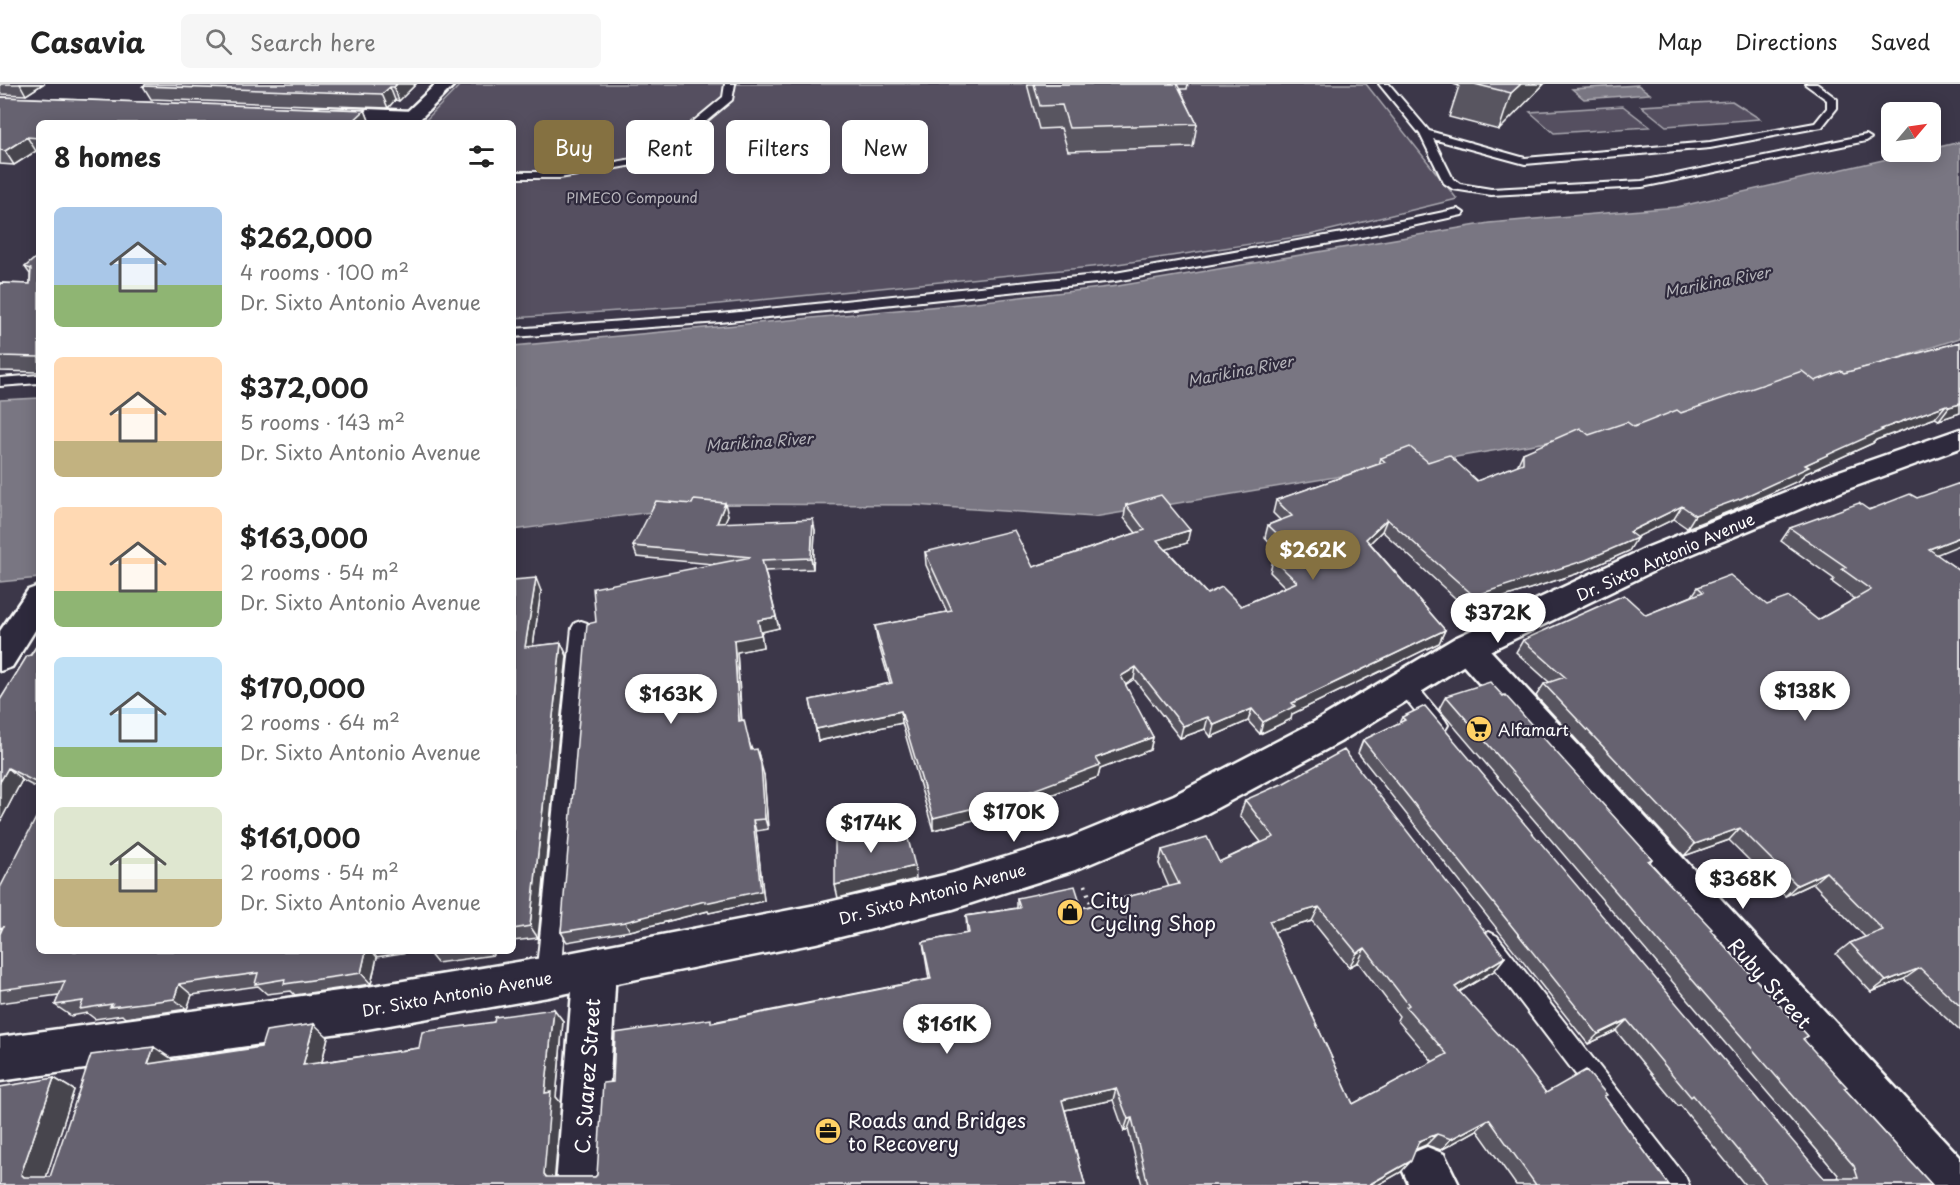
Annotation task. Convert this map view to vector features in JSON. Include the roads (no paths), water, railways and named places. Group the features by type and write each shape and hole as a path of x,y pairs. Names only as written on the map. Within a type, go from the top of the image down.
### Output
{"main road":[{"path":"304,113 409,120 446,84"},
{"name":"Dr. Sixto Antonio Avenue","path":"0,1059 99,1058 595,968 828,921 953,891 1075,853 1334,741 1405,685 1467,647 1657,556 1835,483 1960,438"},
{"path":"0,658 36,603"},
{"name":"Ruby Street","path":"1467,647 1953,1185"},
{"name":"C. Suarez Street","path":"580,1185 595,968"}],"lane":[{"path":"516,175 560,175 635,162 681,137 728,98 730,84"},
{"path":"1384,84 1425,133 1448,180 1457,187 1471,191 1491,192 1642,184 1866,138"},
{"path":"1425,133 1525,161 1710,145 1818,125 1832,108 1832,99 1810,84"},
{"path":"516,333 732,316 1114,277 1337,238 1458,213"},
{"path":"0,382 36,379"},
{"path":"548,977 581,628"},
{"path":"1405,685 1452,742"},
{"path":"1478,929 1676,1185"}],"water":[{"path":"1638,85 1650,94 1584,99 1572,89"},
{"name":"Marikina River","path":"1960,142 1960,338 1740,410 1094,517 914,505 713,504 516,530 516,346 940,306 1118,286 1489,223 1677,207 1881,160 1941,162 1941,147"},
{"path":"36,398 36,578 0,582 0,400"}],"place":[{"name":"Alfamart","path":"1479,729"},
{"name":"City Cycling Shop","path":"1070,912"},
{"name":"Roads and Bridges to Recovery","path":"828,1131"}],"park label":[{"name":"PIMECO Compound","path":"632,197"}]}
